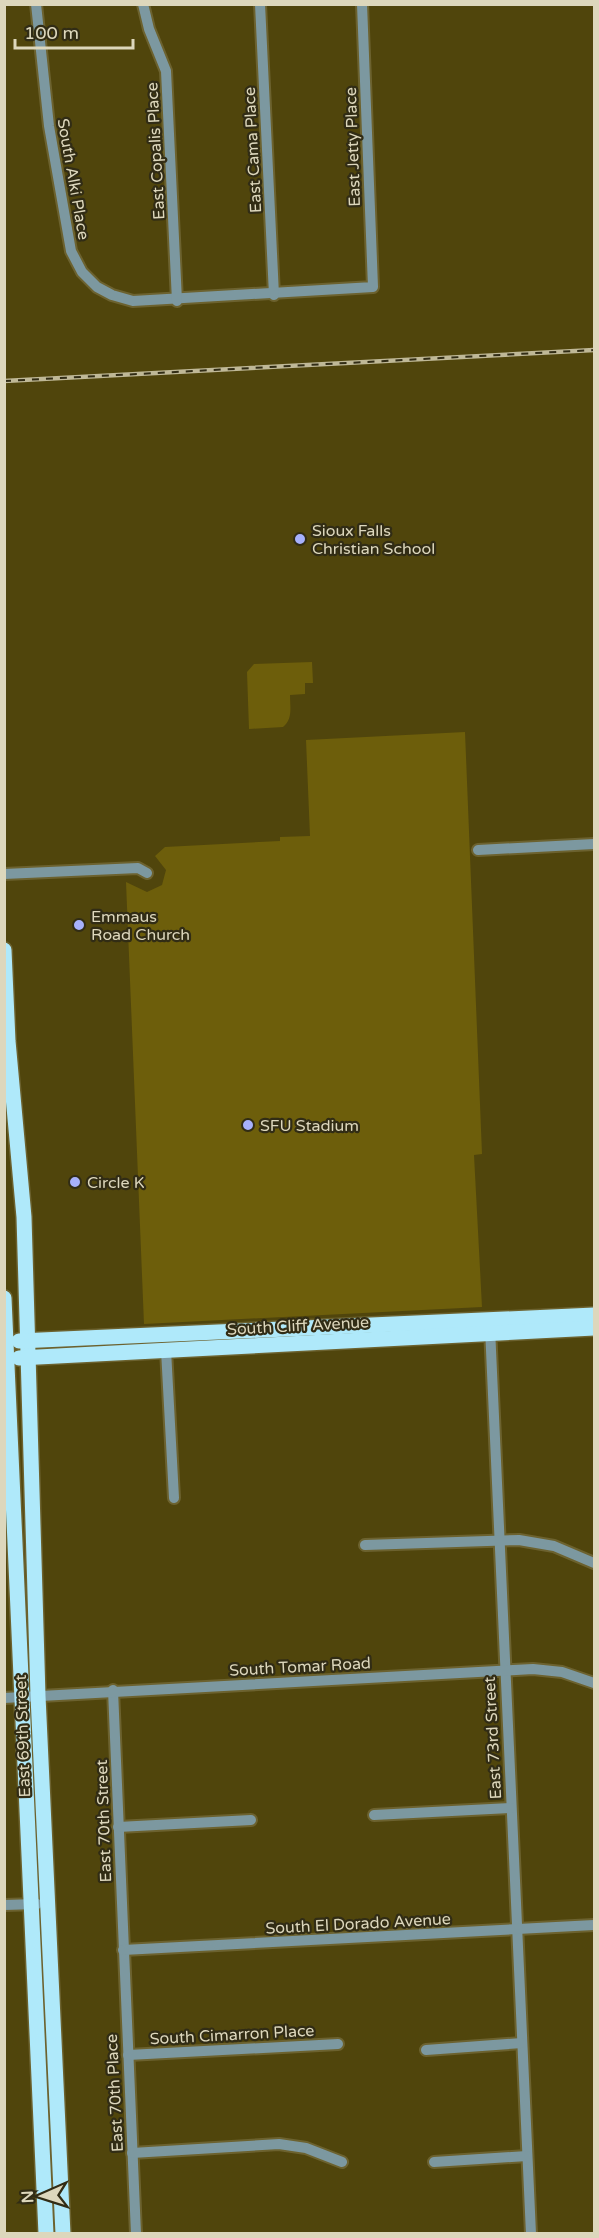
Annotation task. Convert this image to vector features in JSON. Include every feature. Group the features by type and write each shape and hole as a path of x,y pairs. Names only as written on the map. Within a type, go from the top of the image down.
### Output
{"main road":[{"name":"East 69th Street","path":"4,951 8,1041 22,1197 38,1696 63,2234"},
{"name":"East 69th Street","path":"4,1298 46,2234"},
{"name":"South Cliff Avenue","path":"6,1359 166,1350 490,1326 594,1315"},
{"name":"South Cliff Avenue","path":"6,1341 360,1327 594,1328"}],"street":[{"name":"South Alki Place","path":"36,4 49,126 66,230 75,263 90,281 112,295 133,301 177,301 373,287"},
{"name":"East Copalis Place","path":"143,4 149,29 166,71 177,301"},
{"name":"East Cama Place","path":"260,4 274,295"},
{"name":"East Jetty Place","path":"362,4 373,287"},
{"path":"478,850 594,844"},
{"path":"4,874 138,868 147,873"},
{"name":"East 73rd Street","path":"490,1326 531,2234"},
{"path":"166,1350 174,1498"},
{"path":"365,1545 499,1540 537,1542 594,1563"},
{"name":"South Tomar Road","path":"4,1698 113,1690 533,1669 562,1672 594,1683"},
{"name":"East 70th Street","path":"113,1690 123,1950"},
{"path":"374,1815 511,1808"},
{"path":"118,1827 251,1820"},
{"path":"4,1905 48,1903"},
{"name":"South El Dorado Avenue","path":"123,1950 594,1925"},
{"name":"East 70th Place","path":"123,1950 136,2234"},
{"path":"426,2050 522,2043"},
{"name":"South Cimarron Place","path":"128,2055 338,2044"},
{"path":"132,2153 279,2144 306,2148 342,2162"},
{"path":"434,2162 527,2156"}],"shaded area":[{"path":"312,662 313,683 305,683 305,694 290,695 290,712 286,724 283,727 249,729 247,672 254,664"},
{"path":"465,732 482,1154 474,1155 482,1307 144,1324 126,882 147,892 162,885 166,870 155,856 165,847 280,841 280,837 310,836 306,740"}],"railway":[{"path":"4,381 594,350"}],"place":[{"name":"Sioux Falls Christian School","path":"300,539"},
{"name":"Emmaus Road Church","path":"79,925"},
{"name":"SFU Stadium","path":"248,1125"},
{"name":"Circle K","path":"75,1182"}]}
